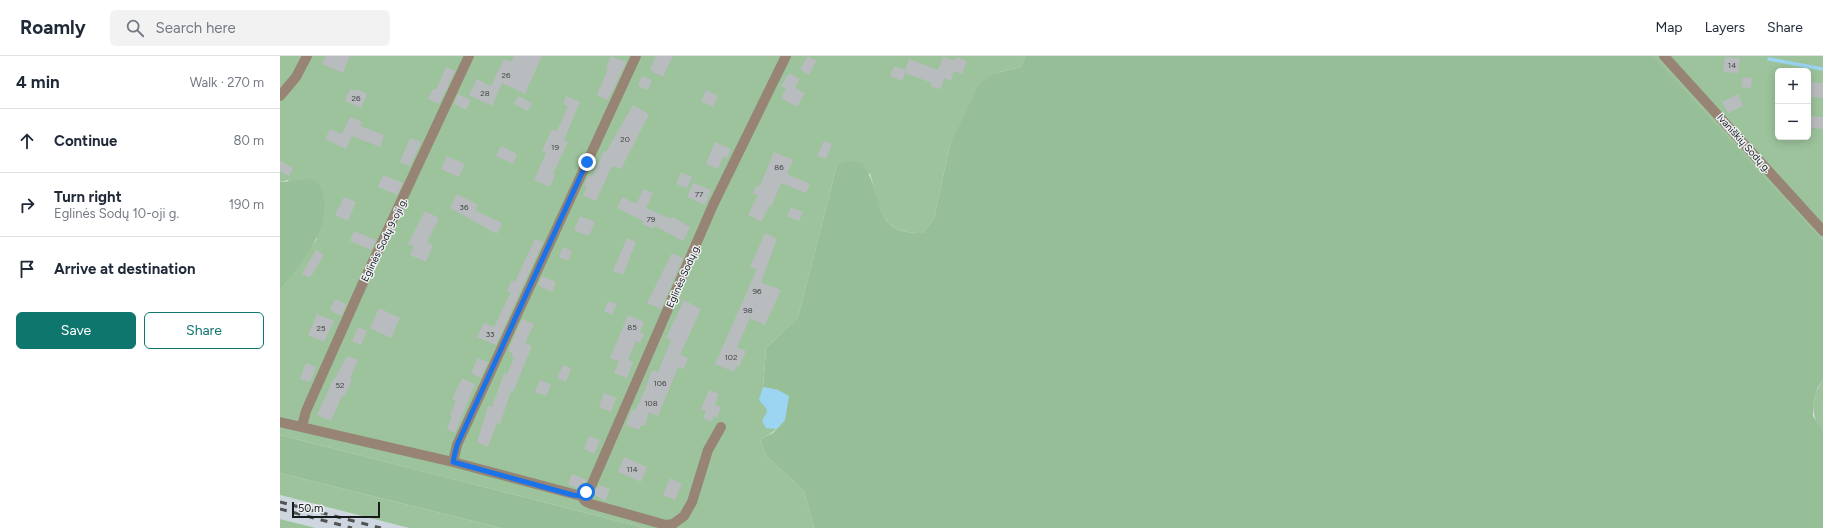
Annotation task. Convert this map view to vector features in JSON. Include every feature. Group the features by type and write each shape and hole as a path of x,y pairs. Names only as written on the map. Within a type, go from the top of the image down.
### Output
{"street":[{"path":"280,96 296,77 307,56"},
{"name":"Eglinės Sodų 9-oji g.","path":"302,426 306,411 362,285 469,56"},
{"path":"453,462 460,438 636,56"},
{"name":"Eglinės Sodų g.","path":"581,496 592,484 713,205 786,56"},
{"name":"Ivaniškių Sodų g.","path":"1664,56 1823,231"},
{"path":"280,422 453,462 581,496 585,501 591,504 666,525 673,524 684,516 692,502 708,450 721,427"}],"shaded area":[{"path":"280,495 409,528 316,528 280,519"}],"green space":[{"path":"280,56 1025,56 1021,67 995,73 950,145 934,218 923,233 909,232 898,229 890,224 884,217 880,208 870,174 837,165 798,317 766,348 763,387 778,390 789,396 782,422 774,431 760,439 766,456 804,491 814,528 645,528 280,435 280,291 317,239 288,180 280,182"},
{"path":"1025,56 1653,56 1823,240 1823,380 1818,387 1814,400 1813,416 1823,432 1823,528 814,528 804,491 766,456 760,439 773,433 785,420 778,390 763,387 766,348 798,317 837,165 848,161 862,163 869,175 881,211 886,220 894,227 906,232 923,233 934,218 950,145 980,83 995,73 1021,67"},
{"path":"1653,56 1823,56 1823,240 1653,57"},
{"path":"312,179 319,184 322,189 324,212 322,225 304,260 280,291 280,182"},
{"path":"1823,380 1823,432 1814,413 1814,399"},
{"path":"280,435 645,528 501,528 280,473"},
{"path":"280,473 501,528 409,528 280,495"},
{"path":"280,519 316,528 280,528"}],"water":[{"path":"763,387 778,390 789,396 785,420 777,429 766,428 762,421 767,412 766,408 759,400"}],"building":[{"path":"326,56 350,56 343,73 322,64"},
{"path":"514,56 542,56 525,94 502,83 492,106 469,95 477,79 491,86 504,59 511,62"},
{"path":"611,56 626,62 608,100 597,95 608,69 606,68"},
{"path":"656,56 673,56 663,77 650,70"},
{"path":"808,56 816,61 809,75 800,69"},
{"path":"943,57 955,61 956,57 967,61 962,74 954,71 951,81 944,78 941,89 931,87 932,83 905,73 902,81 890,76 894,66 905,70 909,59 938,70"},
{"path":"1725,57 1740,58 1738,73 1723,72"},
{"path":"446,67 455,71 439,104 428,99 433,89 436,90"},
{"path":"789,73 800,79 795,88 805,93 797,107 781,98 786,89 781,86"},
{"path":"642,76 652,80 648,90 638,86"},
{"path":"1743,77 1752,78 1751,88 1741,87"},
{"path":"1811,82 1823,83 1823,98 1811,97"},
{"path":"350,89 355,91 356,89 367,94 361,108 345,101"},
{"path":"706,90 718,96 713,107 701,101"},
{"path":"458,94 471,100 466,110 454,104"},
{"path":"1738,94 1743,106 1728,113 1722,102"},
{"path":"518,96 532,103 528,111 514,104"},
{"path":"566,96 580,102 564,140 568,142 553,174 555,175 550,187 534,180 546,153 542,151 552,129 557,131 568,106 563,104"},
{"path":"633,105 649,114 621,169 612,166 596,201 583,196 587,187 584,186 589,175 592,177 604,151 606,152"},
{"path":"1811,116 1823,117 1823,129 1811,127"},
{"path":"350,117 362,122 360,126 384,135 380,147 352,136 346,149 325,139 330,129 342,134"},
{"path":"410,138 421,142 410,166 400,162"},
{"path":"824,141 832,144 826,159 817,156"},
{"path":"715,142 731,149 727,158 723,157 718,169 706,164"},
{"path":"501,146 517,154 513,164 496,156"},
{"path":"774,152 793,160 787,174 810,184 806,193 781,183 771,207 769,206 761,222 748,215 758,195 753,193 757,185 760,186"},
{"path":"447,156 465,164 459,177 441,169"},
{"path":"280,161 293,168 289,176 280,171"},
{"path":"681,172 692,177 687,188 676,184"},
{"path":"383,175 403,183 397,195 378,187"},
{"path":"693,183 711,190 705,205 687,197"},
{"path":"643,189 653,193 646,208 671,219 672,217 690,227 683,241 655,226 653,229 642,224 643,221 617,208 622,197 637,204"},
{"path":"457,194 478,205 475,210 502,223 497,234 450,208"},
{"path":"344,197 356,202 348,221 335,215"},
{"path":"791,207 803,212 799,221 787,216"},
{"path":"425,211 439,218 427,242 433,245 426,262 410,255 414,246 408,244"},
{"path":"580,216 595,222 589,236 574,230"},
{"path":"354,231 376,240 371,250 350,241"},
{"path":"765,233 777,239 761,282 781,290 765,325 750,318 737,347 746,351 739,367 736,366 734,372 715,364 757,269 750,267"},
{"path":"627,238 636,242 623,275 613,271"},
{"path":"535,239 543,242 496,345 477,337 484,323 494,327 511,292 507,291 512,280 515,282"},
{"path":"563,247 572,251 568,261 559,257"},
{"path":"316,250 324,255 310,278 302,274"},
{"path":"672,253 683,258 661,309 647,303"},
{"path":"542,276 556,282 552,292 538,285"},
{"path":"335,299 346,304 341,316 330,310"},
{"path":"684,300 701,309 680,355 688,358 684,369 678,367 658,416 649,412 645,426 641,425 639,430 626,425 632,409 635,411 644,392 652,370 658,372 671,340 666,338"},
{"path":"608,301 617,304 612,315 604,311"},
{"path":"379,308 400,318 391,338 370,328"},
{"path":"317,314 334,321 324,342 308,335"},
{"path":"628,315 644,322 640,332 644,334 640,343 636,341 628,360 633,362 627,378 614,373 619,361 610,358"},
{"path":"522,319 534,324 525,343 532,346 513,392 511,391 500,424 497,423 488,447 477,442 488,406 492,407 504,373 507,374 514,358 511,356 513,353 508,351"},
{"path":"358,327 367,331 361,345 352,341"},
{"path":"347,356 358,360 350,378 352,380 344,397 342,396 331,421 317,415 334,378"},
{"path":"478,358 488,362 481,378 471,373"},
{"path":"306,363 316,367 310,382 300,379"},
{"path":"563,365 571,368 566,382 557,378"},
{"path":"462,378 475,384 455,433 447,429 452,416 450,415 456,401 452,399"},
{"path":"540,380 551,385 546,396 535,392"},
{"path":"709,390 719,394 715,405 721,407 717,418 714,416 711,422 703,418 706,411 701,409"},
{"path":"604,393 616,398 611,412 599,407"},
{"path":"589,436 600,440 594,454 584,449"},
{"path":"624,457 647,467 641,482 618,472"},
{"path":"572,474 587,480 580,489 568,484"},
{"path":"670,478 682,484 675,500 663,495"},
{"path":"599,485 610,489 605,501 593,494"}],"waterway":[{"path":"1769,59 1823,69"}],"railway":[{"path":"280,502 381,528"},
{"path":"280,509 352,528"}],"route":[{"path":"586,492 581,496 573,495 453,462 457,445 587,162"}]}
